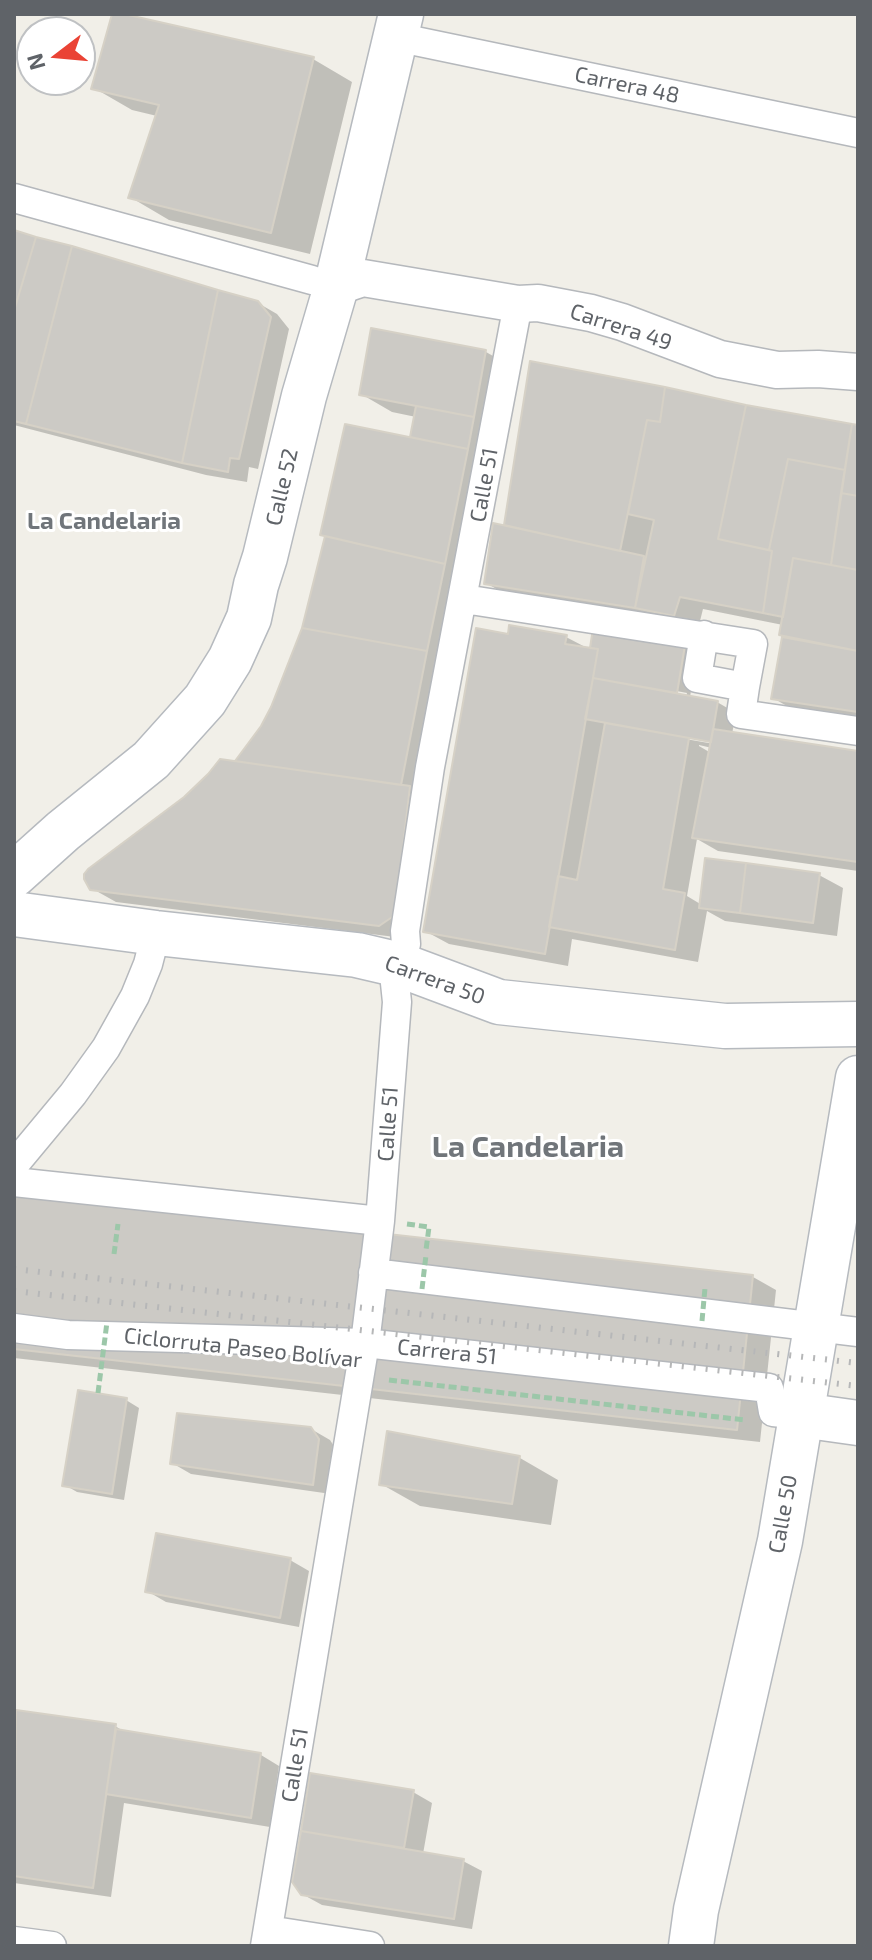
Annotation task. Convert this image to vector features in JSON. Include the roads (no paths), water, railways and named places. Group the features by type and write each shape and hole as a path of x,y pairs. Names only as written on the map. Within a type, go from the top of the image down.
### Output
{"main road":[{"name":"Calle 52","path":"14,875 151,760 205,700 230,660 249,618 304,396 324,284 348,229 399,25"},
{"name":"Carrera 50","path":"14,914 357,955 400,965 460,989 511,1004 725,1026 858,1024"},
{"name":"Calle 50","path":"691,1946 696,1910 780,1541 798,1431 838,1329 858,1078"},
{"name":"Carrera 51","path":"798,1431 858,1423"}],"street":[{"name":"Carrera 48","path":"399,25 858,133"},
{"name":"Carrera 49","path":"14,198 324,284 363,278 518,304 538,303 591,313 720,359 777,370 858,372"},
{"name":"Calle 51","path":"266,1938 357,1376 365,1343 380,1221 397,1002 395,983 406,944 405,931 430,767 518,304"},
{"path":"464,599 753,644 741,714 858,731"},
{"path":"704,635 697,678 745,687"},
{"path":"14,1165 73,1094 106,1048 135,996 156,933"},
{"path":"14,1182 380,1221"},
{"path":"373,1273 838,1329"},
{"name":"Carrera 51","path":"14,1328 68,1335 365,1343 769,1388 773,1412 798,1431"},
{"path":"266,1938 370,1946"},
{"path":"14,1941 52,1946"}],"railway":[{"path":"14,1269 858,1363"},
{"path":"14,1291 858,1386"}],"district":[{"name":"La Candelaria","path":"104,521"},
{"name":"La Candelaria","path":"528,1147"}]}
